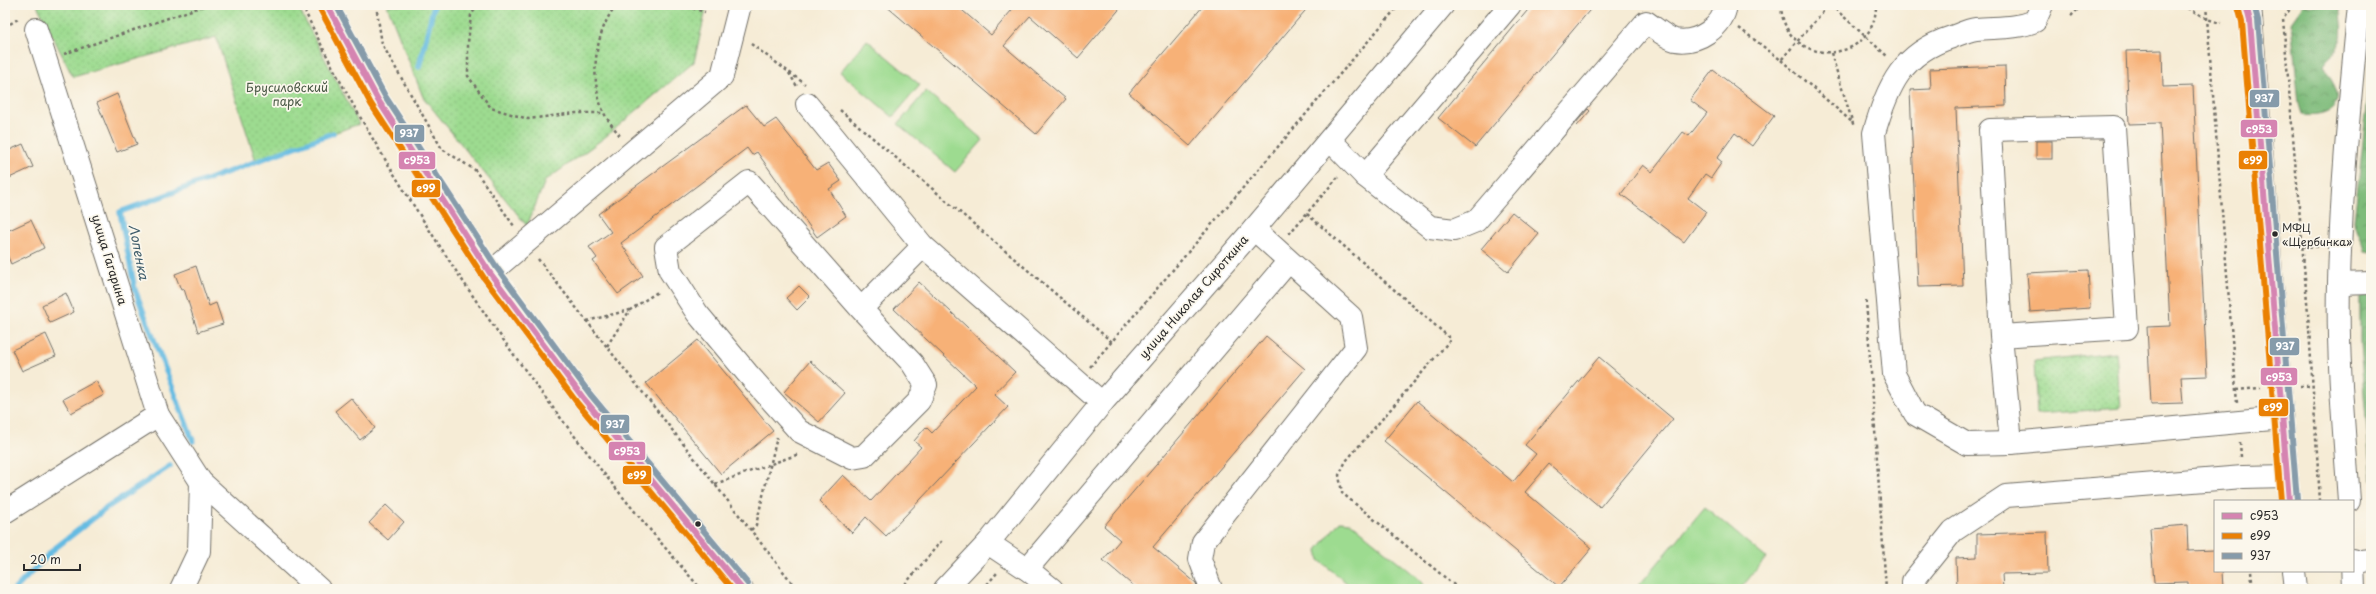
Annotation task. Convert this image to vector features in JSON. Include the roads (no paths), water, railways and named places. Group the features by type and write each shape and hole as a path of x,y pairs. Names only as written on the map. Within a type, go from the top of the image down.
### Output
{"street":[{"path":"326,5 378,100 490,273 584,399 742,589"},
{"path":"490,273 722,76 740,5"},
{"name":"улица Николая Сироткина","path":"946,589 988,543 1102,403 1254,229 1442,5"},
{"path":"1364,176 1510,5"},
{"path":"2042,5 2036,21 2022,26 1974,30 1931,44 1901,68 1882,105 1874,133 1894,374 1915,414 1967,444 2011,443 2283,418"},
{"path":"2349,500 2342,391 2339,284 2344,166 2359,5"},
{"path":"2249,10 2289,500"},
{"path":"1330,140 1364,176 1430,227 1454,230 1476,221 1646,22 1675,40 1703,37 1725,11"},
{"name":"улица Гагарина","path":"36,29 158,415 202,482 319,589"},
{"path":"809,96 923,246 1102,403"},
{"path":"2001,336 2127,328 2114,128 1990,130 2001,336 2011,443"},
{"path":"749,182 861,310 912,363 926,385 919,401 864,456 852,458 799,431 783,413 696,313 670,271 666,247 749,182"},
{"path":"1211,589 1200,559 1203,542 1356,348 1351,317 1288,262 1254,229"},
{"path":"861,310 923,246"},
{"path":"1027,569 1288,262"},
{"path":"2339,284 2371,283"},
{"path":"5,512 158,415"},
{"path":"1913,589 1913,581 1953,531 2006,496 2287,476"},
{"path":"181,589 199,551 202,482"},
{"path":"988,543 1027,569 1052,589"},
{"path":"2354,561 2371,560"},
{"path":"2294,572 2296,589"},
{"path":"2353,572 2354,589"}],"waterway":[{"name":"Лопенка","path":"419,67 434,5"},
{"name":"Лопенка","path":"193,441 135,290 120,212 333,133"},
{"name":"Лопенка","path":"15,589 54,549 108,507 170,466"}],"place":[{"name":"МФЦ «Щербинка»","path":"2275,234"}],"park label":[{"name":"Брусиловский парк","path":"287,95"}]}
